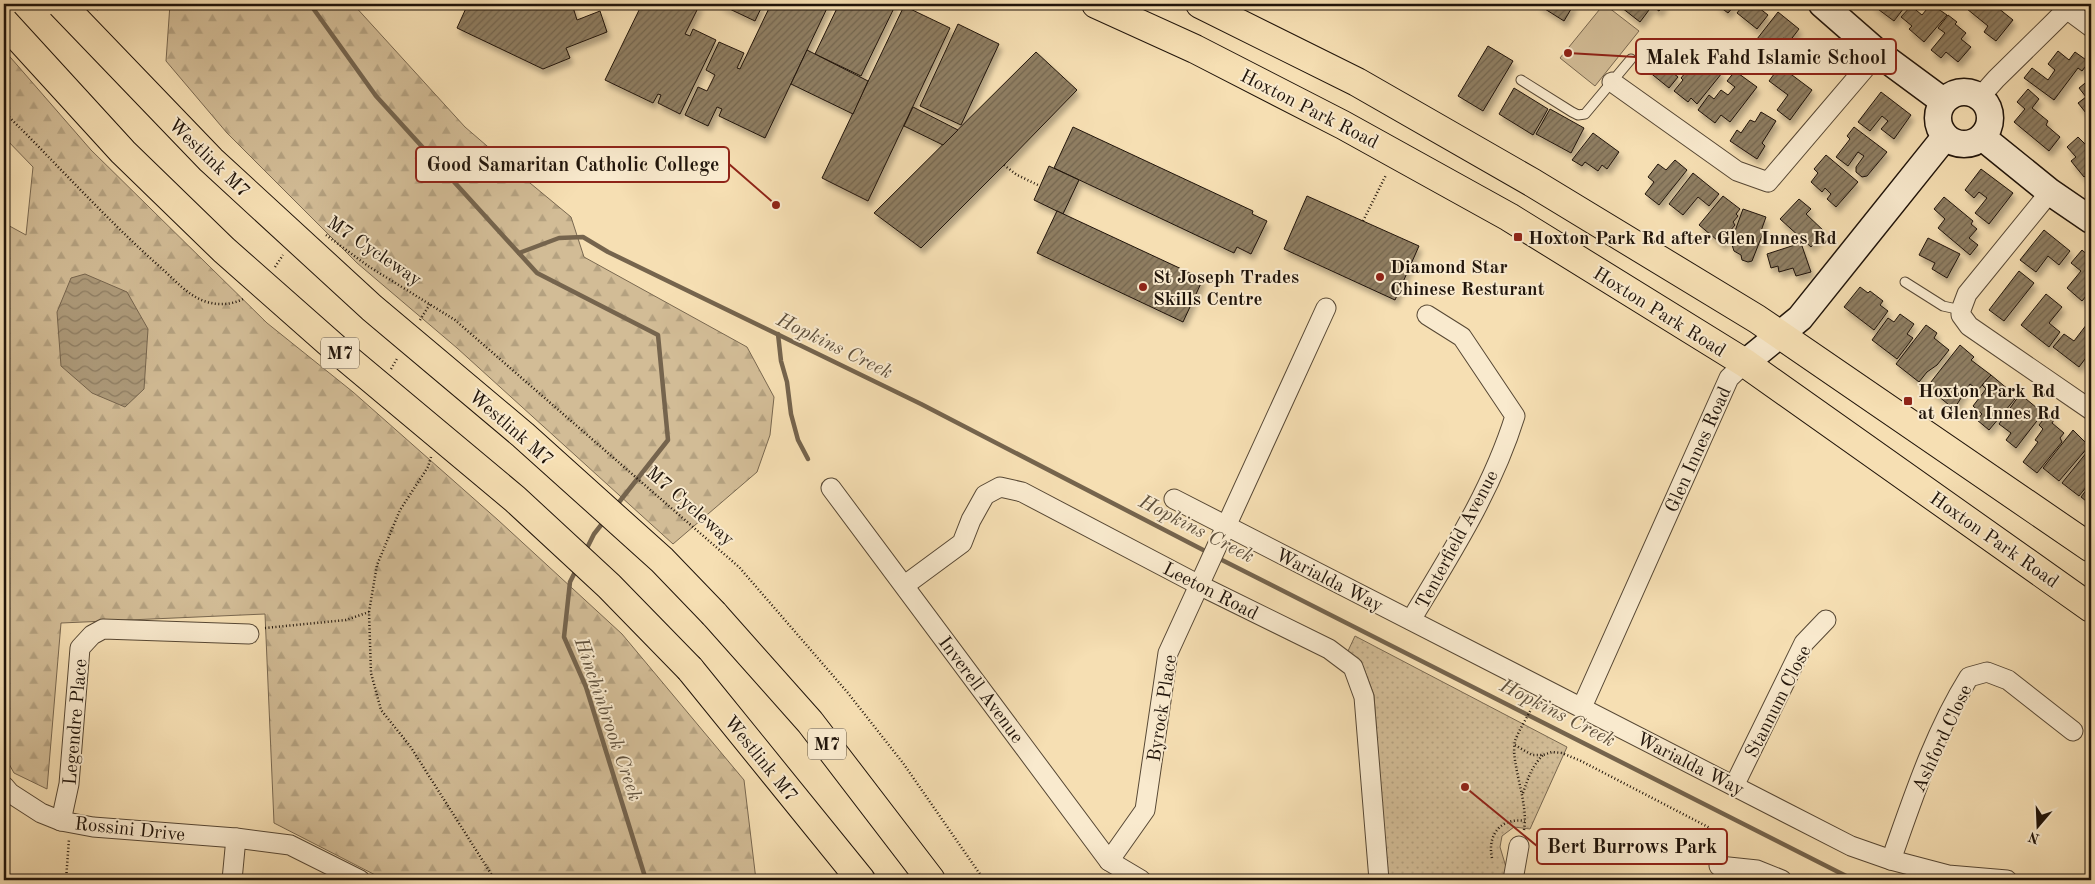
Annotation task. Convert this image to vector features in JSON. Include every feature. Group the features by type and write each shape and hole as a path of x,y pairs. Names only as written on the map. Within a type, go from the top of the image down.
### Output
{"main road":[{"name":"Westlink M7","path":"61,4 210,160 372,308 523,435 662,560 714,614 810,722 931,880"},
{"name":"Hoxton Park Road","path":"1096,4 1160,32 1344,124 1509,217 1746,363 2091,608"},
{"path":"1200,4 1382,97 1532,182 1782,335 2091,548"},
{"name":"Westlink M7","path":"4,22 123,152 224,250 344,356 515,499 608,586 690,669 861,880"}],"street":[{"path":"1131,4 1160,32"},
{"path":"1822,4 1878,54 1943,101"},
{"path":"1980,98 1996,79 2062,14 2064,5 2091,27"},
{"path":"1612,82 1737,171 1768,182 1878,54"},
{"path":"1959,92 1967,92 1980,98 1989,111 1990,118 1986,132 1982,137 1972,144 1965,145 1957,144 1945,138 1938,127 1937,119 1943,101 1959,92"},
{"path":"1982,137 2050,192 2091,220"},
{"name":"Glen Innes Road","path":"1582,707 1729,378 1800,318 1945,138"},
{"path":"2050,192 1974,284 1962,303 1961,316 1969,326 2091,410"},
{"name":"Byrock Place","path":"1109,860 1145,810 1168,653 1326,308"},
{"name":"Tenterfield Avenue","path":"1411,620 1471,519 1508,439 1514,416 1462,337 1426,316"},
{"name":"Leeton Road","path":"905,586 962,543 971,520 985,496 1000,487 1022,492 1199,585 1329,649 1353,667 1364,697 1379,880"},
{"name":"Inverell Avenue","path":"831,488 1109,860 1141,880"},
{"name":"Warialda Way","path":"1174,498 1851,846 1891,860 1948,875 2007,880"},
{"name":"Stannum Close","path":"1734,786 1804,643 1826,620"},
{"name":"Legendre Place","path":"61,821 70,784 80,648 92,635 103,628 249,634"},
{"name":"Ashford Close","path":"1891,860 1922,774 1957,696 1969,677 1987,672 2008,680 2074,731"},
{"name":"Rossini Drive","path":"4,786 10,793 41,813 61,821 93,827 236,838 290,845 360,880"},
{"path":"232,880 236,838"},
{"path":"1513,880 1519,846"},
{"path":"1719,866 1757,870 1782,880"}],"lane":[{"path":"1521,80 1572,112 1581,115 1585,114 1631,60"},
{"path":"1905,282 1943,306 1961,310"}],"path":[{"path":"4,112 146,254"},
{"path":"1004,165 1017,175 1040,186"},
{"path":"1363,221 1385,174 1391,177"},
{"name":"M7 Cycleway","path":"324,233 368,266 455,320 739,567 848,692 903,763 984,880"},
{"path":"428,467 400,510 377,565 369,612 371,673 381,710 410,746 495,880"},
{"path":"249,634 262,628 346,620 369,612"},
{"path":"1519,846 1524,821 1523,795 1517,766 1515,743 1537,697"},
{"path":"1515,743 1532,755 1543,755 1552,752 1562,753 1581,761 1710,828 1719,845 1719,866"},
{"path":"1523,795 1535,763 1543,755"},
{"path":"1492,858 1491,844 1498,828 1504,823 1516,820 1524,821"},
{"path":"66,880 69,839"}],"green space":[{"path":"170,4 353,4 465,127 571,217 584,257 747,347 774,397 770,435 757,472 673,544 457,348 357,263 227,133 166,61"},
{"path":"1604,4 1639,31 1595,86 1560,58"},
{"path":"4,50 91,150 267,323 353,392 498,520 622,634 744,780 756,880 385,880 274,823 265,614 61,623 47,789 14,773 4,755 4,306 7,302 4,295 4,223 26,235 33,167 4,137"},
{"path":"1355,636 1567,747 1530,829 1514,827 1502,836 1500,847 1506,867 1506,880 1387,880 1374,695 1363,666 1348,651"}],"water":[{"path":"85,274 127,292 148,329 144,389 125,407 92,393 61,366 57,312 71,278"}],"building":[{"path":"462,4 572,4 577,20 600,11 607,32 566,48 570,58 543,69 457,28 467,6"},
{"path":"642,4 700,4 685,34 690,36 693,29 716,40 680,114 658,103 661,95 658,94 653,103 605,80"},
{"path":"719,4 763,4 755,21"},
{"path":"771,4 829,4 765,138 719,116 722,109 717,107 708,126 685,115 698,87 707,91 715,75 706,70 719,42 744,53 737,68 740,69"},
{"path":"839,4 896,4 861,76 815,54"},
{"path":"1537,4 1574,4 1564,21"},
{"path":"1617,4 1665,4 1659,11 1652,6 1640,22"},
{"path":"1716,4 1736,4 1728,13"},
{"path":"1744,4 1754,4 1768,15 1757,29 1737,13"},
{"path":"1871,4 1907,4 1894,21"},
{"path":"1931,4 1947,15 1924,42 1909,29 1912,26 1901,17 1911,6 1922,15"},
{"path":"1971,4 1993,4 2013,20 1996,41 1984,32 1988,26 1967,9"},
{"path":"904,6 950,28 868,201 822,178"},
{"path":"1778,12 1799,29 1789,42 1783,38 1766,60 1750,48"},
{"path":"1948,15 1966,33 1961,39 1971,47 1958,62 1946,52 1941,58 1931,50 1945,33 1938,28"},
{"path":"958,24 999,44 961,125 920,106"},
{"path":"1673,41 1689,53 1673,73 1678,77 1669,88 1648,71"},
{"path":"1488,46 1513,61 1483,111 1458,96"},
{"path":"807,50 868,81 853,114 791,84"},
{"path":"2058,51 2069,60 2075,52 2089,62 2082,71 2078,68 2054,100 2024,78 2032,68 2048,80 2055,70 2048,64"},
{"path":"1036,52 1077,90 921,248 874,213"},
{"path":"1700,55 1722,73 1697,104 1691,98 1688,102 1674,91 1683,80 1681,78"},
{"path":"1780,66 1812,90 1790,120 1777,110 1788,95 1769,81"},
{"path":"1735,71 1757,87 1730,122 1721,115 1715,123 1698,110 1709,95 1714,99 1721,90 1728,95 1735,87 1727,81"},
{"path":"2090,79 2090,118 2078,103 2086,97 2079,88"},
{"path":"1514,88 1548,109 1533,135 1499,114"},
{"path":"2028,89 2039,99 2032,108 2048,121 2046,125 2060,137 2049,151 2014,122 2025,109 2017,102"},
{"path":"1881,92 1911,115 1894,139 1881,129 1888,121 1882,116 1870,131 1858,122"},
{"path":"913,107 958,130 943,145 904,126"},
{"path":"1550,109 1584,128 1571,153 1536,134"},
{"path":"1761,112 1776,121 1762,143 1765,146 1757,159 1730,141 1737,130 1741,133 1750,120 1755,122"},
{"path":"1073,127 1253,211 1252,214 1267,221 1251,254 1237,247 1234,253 1054,168"},
{"path":"1854,127 1887,152 1867,176 1862,177 1856,172 1856,167 1864,156 1858,152 1848,166 1836,157 1850,139 1847,136"},
{"path":"1593,133 1619,152 1607,169 1602,165 1598,171 1585,162 1582,166 1572,160"},
{"path":"2078,137 2089,148 2091,146 2091,171 2084,177 2071,161 2076,157 2067,147"},
{"path":"1826,155 1858,182 1836,207 1827,199 1831,194 1825,188 1822,192 1811,182 1818,173 1814,169"},
{"path":"1675,160 1687,170 1659,205 1645,194 1654,182 1648,177 1658,164 1666,170"},
{"path":"1049,166 1079,180 1063,214 1034,200"},
{"path":"1981,169 2013,193 1989,224 1975,213 1987,198 1979,192 1974,198 1965,190"},
{"path":"1693,173 1719,194 1709,206 1698,197 1683,215 1669,204"},
{"path":"1307,196 1419,246 1395,300 1284,249"},
{"path":"1723,196 1740,209 1736,214 1738,216 1733,222 1735,225 1730,231 1732,235 1723,245 1699,225"},
{"path":"1944,197 1973,221 1971,224 1977,229 1969,238 1978,245 1970,255 1938,228 1945,219 1934,209"},
{"path":"1799,199 1811,209 1806,214 1825,232 1811,247 1780,219"},
{"path":"1743,209 1766,217 1761,231 1763,233 1752,261 1748,262 1742,260 1741,255 1734,251 1731,242"},
{"path":"1057,211 1203,279 1183,322 1037,253"},
{"path":"2044,230 2070,251 2059,265 2048,256 2036,272 2020,260"},
{"path":"1928,238 1960,254 1947,278 1932,269 1935,263 1919,255"},
{"path":"1801,243 1811,272 1796,276 1793,268 1779,272 1778,266 1771,268 1767,254"},
{"path":"2082,250 2091,258 2091,290 2082,301 2067,288 2081,271 2071,263"},
{"path":"2019,271 2034,283 2004,321 1989,310"},
{"path":"1860,287 1868,293 1870,291 1883,301 1880,305 1888,311 1874,330 1844,307"},
{"path":"2046,294 2062,307 2049,323 2060,332 2049,347 2021,325"},
{"path":"1900,314 1914,324 1907,334 1913,338 1897,359 1872,340 1888,318 1894,322"},
{"path":"2087,324 2091,327 2091,351 2079,367 2053,347 2064,334 2074,341"},
{"path":"1926,325 1937,333 1934,338 1949,350 1937,365 1927,372 1919,382 1896,364"},
{"path":"1960,345 1974,357 1971,360 1991,375 1978,390 1970,384 1954,409 1927,387"},
{"path":"1991,375 2009,390 2007,392 2015,399 1989,430 1977,420 1982,414 1973,406 1986,389 1982,385"},
{"path":"2020,394 2043,413 2016,448 2006,440 2011,433 1999,424"},
{"path":"2047,415 2054,420 2052,423 2064,433 2060,438 2062,442 2037,473 2023,462 2038,442 2035,440 2043,429 2039,425"},
{"path":"2073,430 2089,446 2059,481 2043,468"},
{"path":"2091,447 2091,481 2079,496 2062,483"},
{"path":"2091,484 2091,505 2081,497"}],"waterway":[{"name":"Hinchinbrook Creek","path":"310,4 376,96 537,273 658,335 668,440 616,506"},
{"name":"Hopkins Creek","path":"519,253 559,238 583,237 608,252 921,404 1209,553"},
{"path":"778,334 791,414 798,440 808,459"},
{"name":"Hinchinbrook Creek","path":"585,552 594,534 605,520"},
{"name":"Hopkins Creek","path":"1218,558 1854,880"},
{"name":"Hinchinbrook Creek","path":"577,568 570,582 564,637 586,687 646,880"}],"place":[{"name":"Malek Fahd Islamic School","path":"1568,53"},
{"name":"Good Samaritan Catholic College","path":"776,205"},
{"name":"Hoxton Park Rd after Glen Innes Rd","path":"1518,237"},
{"name":"Diamond Star Chinese Resturant","path":"1380,277"},
{"name":"St Joseph Trades Skills Centre","path":"1143,287"},
{"name":"Hoxton Park Rd at Glen Innes Rd","path":"1908,401"},
{"name":"Bert Burrows Park","path":"1465,787"}]}
